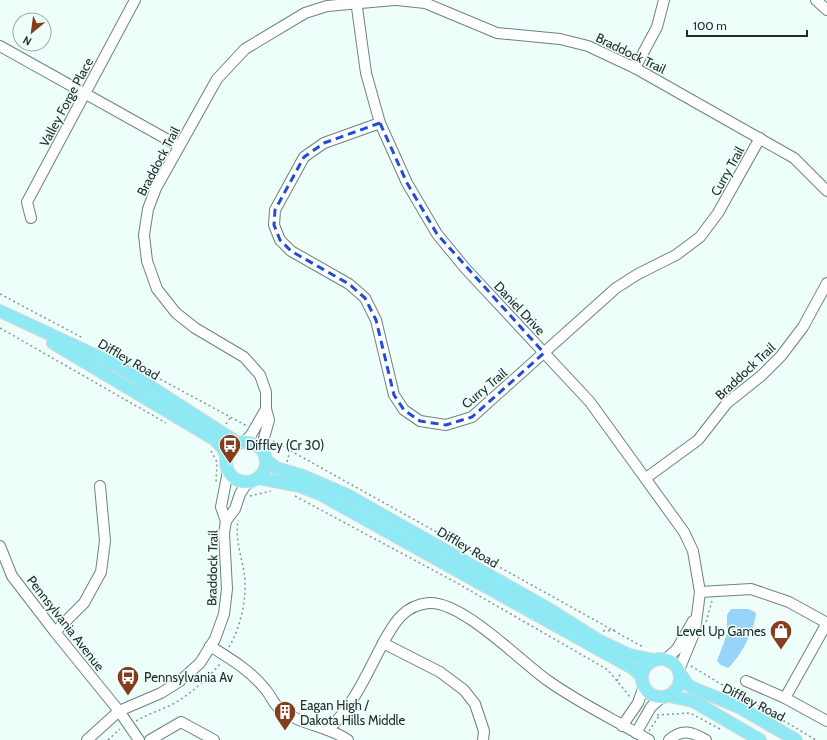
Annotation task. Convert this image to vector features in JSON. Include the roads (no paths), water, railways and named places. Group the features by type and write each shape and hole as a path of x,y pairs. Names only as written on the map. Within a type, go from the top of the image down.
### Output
{"main road":[{"name":"Diffley Road","path":"0,312 118,366 241,443"},
{"name":"Diffley Road","path":"0,312 214,439 223,448 227,458"},
{"path":"251,442 261,449 266,460 266,467 255,480 238,480 228,471 227,458 233,447 241,443 251,442"},
{"name":"Diffley Road","path":"266,460 276,468 303,476 347,495 547,608 604,643 629,655 660,660"},
{"name":"Diffley Road","path":"255,480 299,486 320,494 634,669 643,682"},
{"path":"666,697 678,688 680,673 675,664 660,660 646,666 643,682 650,694 666,697 693,701 760,740"},
{"name":"Diffley Road","path":"680,673 687,684 693,688 739,707 796,740"}],"street":[{"name":"Valley Forge Place","path":"31,218 27,202 135,0"},
{"name":"Braddock Trail","path":"261,449 269,420 266,409 266,392 260,375 244,357 195,328 176,313 157,289 147,261 144,235 148,209 156,188 217,79 245,50 305,13 327,6 356,1 395,0 425,3 497,32 560,39 588,46 636,68 794,158 827,191"},
{"path":"636,68 656,28 664,0"},
{"path":"816,0 827,10"},
{"name":"Daniel Drive","path":"356,1 366,73 380,123 407,184 438,234 465,268 590,402 684,532 693,551 700,592 695,631 680,673"},
{"path":"0,46 179,146"},
{"name":"Curry Trail","path":"380,123 324,143 304,157 275,210 274,225 280,240 291,251 349,284 365,298 376,320 394,395 404,410 420,421 446,425 472,417 616,288 638,274 676,255 700,236 718,213 760,138"},
{"name":"Braddock Trail","path":"646,478 698,440 727,403 761,376 782,356 803,327 827,283"},
{"path":"241,443 254,430 266,409"},
{"name":"Braddock Trail","path":"226,521 221,507 228,471"},
{"name":"Braddock Trail","path":"87,740 119,710 161,693 180,681 200,663 215,639 225,608 227,589 224,533 226,521 235,509 240,494 245,486 255,480"},
{"path":"55,632 84,603 100,572 105,541 100,486"},
{"name":"Pennsylvania Avenue","path":"0,546 12,576 55,632 119,710 139,740"},
{"path":"700,592 752,589 789,602 827,623 785,698"},
{"path":"328,730 339,720 359,689 397,619 406,610 429,603 439,604 454,609 471,620 546,680 622,726 647,739"},
{"name":"Daniel Drive","path":"660,660 677,650 692,625 696,614"},
{"path":"383,643 440,672 464,690 475,704 484,731 483,740"},
{"path":"210,646 240,664 266,690 279,709 289,716 328,730 348,740"},
{"path":"746,681 785,698 827,721"},
{"path":"622,726 636,705 643,682"},
{"path":"636,733 654,703 666,697"},
{"path":"150,740 181,722 214,740"},
{"path":"669,740 681,731 688,731 705,740"}],"water":[{"path":"731,609 749,609 756,613 753,627 746,643 728,668 721,665 717,661 727,634 727,615"}],"place":[{"name":"Diffley (Cr 30)","path":"230,464"},
{"name":"Level Up Games","path":"781,650"},
{"name":"Pennsylvania Av","path":"128,696"},
{"name":"Eagan High / Dakota Hills Middle","path":"285,732"}]}
